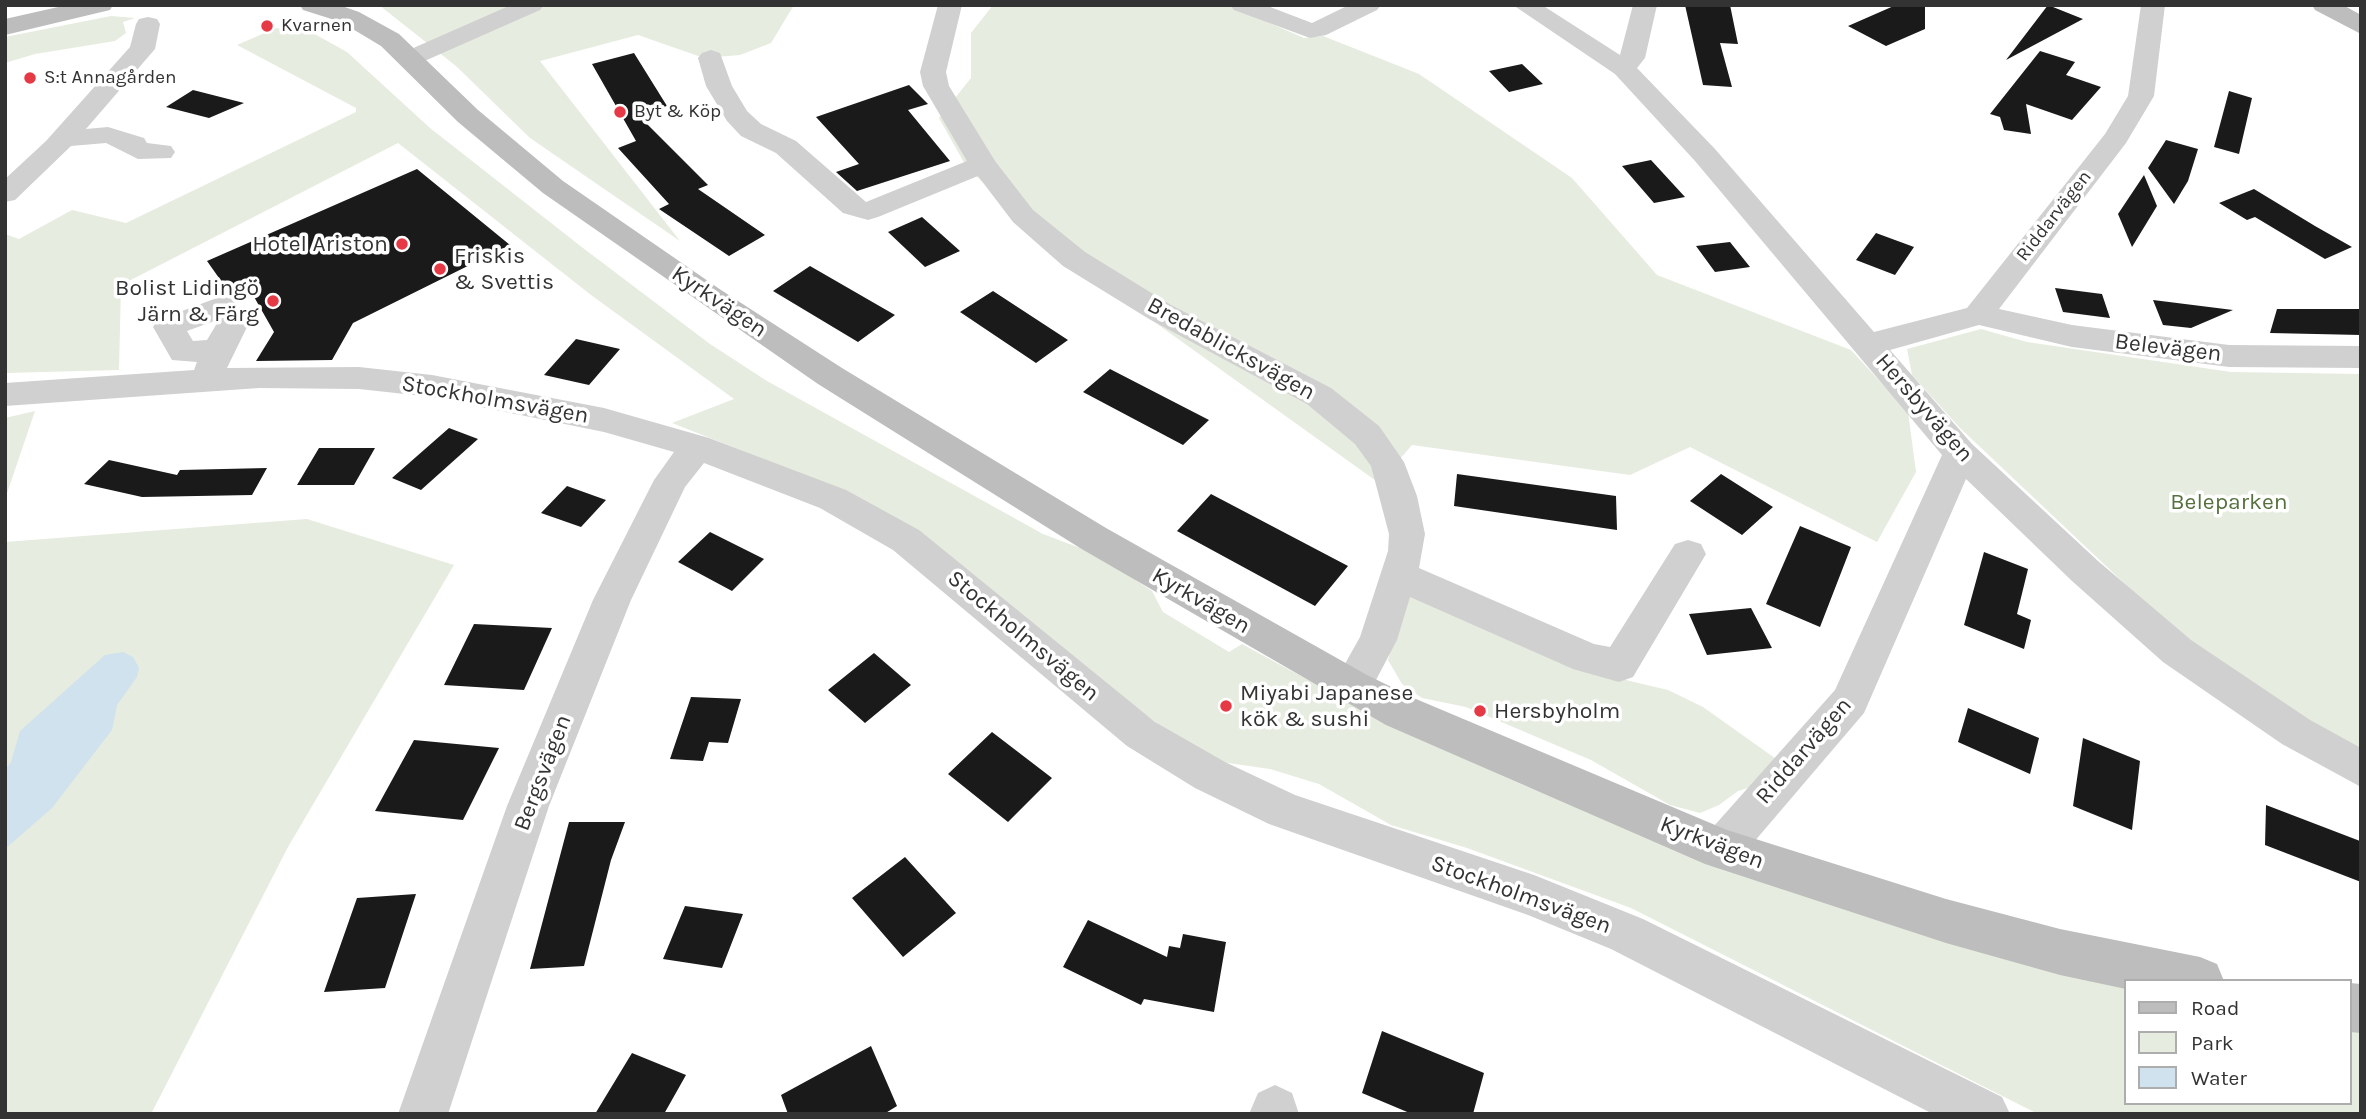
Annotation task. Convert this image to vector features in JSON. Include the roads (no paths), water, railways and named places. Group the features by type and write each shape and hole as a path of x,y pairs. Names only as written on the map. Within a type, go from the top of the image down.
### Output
{"street":[{"path":"5,27 101,5"},
{"name":"Kyrkvägen","path":"312,5 350,17 390,40 468,116 553,187 710,297 830,376 1093,538 1352,687 1401,712 1721,849 1946,921 2060,952 2190,979"},
{"path":"411,58 531,5"},
{"name":"Bredablicksvägen","path":"950,5 933,72 936,86 983,164 1023,216 1074,259 1160,312 1319,397 1367,435 1387,462 1399,496 1407,534 1400,576 1378,640 1352,687"},
{"path":"1242,5 1310,31 1369,5"},
{"name":"Hersbyvägen","path":"1525,5 1624,69 1705,155 1960,453 2176,651 2295,732 2361,769"},
{"path":"1624,69 1632,58 1645,5"},
{"name":"Riddarvägen","path":"1978,316 2116,137 2141,96 2153,5"},
{"path":"2325,5 2361,26"},
{"path":"5,194 62,139 142,49 148,24"},
{"path":"711,58 719,86 736,115 751,130 786,147 853,207 868,211 983,164"},
{"path":"62,139 111,135 134,144 138,150 161,152"},
{"path":"1868,344 1917,334 1978,316"},
{"name":"Belevägen","path":"1978,316 2072,336 2229,356 2361,357"},
{"name":"Stockholmsvägen","path":"5,395 212,366 432,386 604,420 697,447 834,499 906,540 1141,734 1210,775 1284,810 1534,896 1627,934 1985,1114"},
{"name":"Bergsvägen","path":"423,1114 528,806 612,600 671,480 697,447"},
{"name":"Riddarvägen","path":"1721,849 1850,701 1960,453"},
{"path":"1400,576 1587,658 1619,666 1688,554"}],"water":[{"path":"123,652 133,657 139,668 137,677 117,705 112,730 52,808 5,849 5,770 11,762 20,731 105,655"}],"place":[{"name":"Kvarnen","path":"267,26"},
{"name":"S:t Annagården","path":"30,78"},
{"name":"Byt & Köp","path":"620,112"},
{"name":"Hotel Ariston","path":"402,244"},
{"name":"Friskis & Svettis","path":"440,269"},
{"name":"Bolist Lidingö Järn & Färg","path":"273,301"},
{"name":"Miyabi Japanese kök & sushi","path":"1226,706"},
{"name":"Hersbyholm","path":"1480,711"}],"park label":[{"name":"Beleparken","path":"2229,502"}]}
